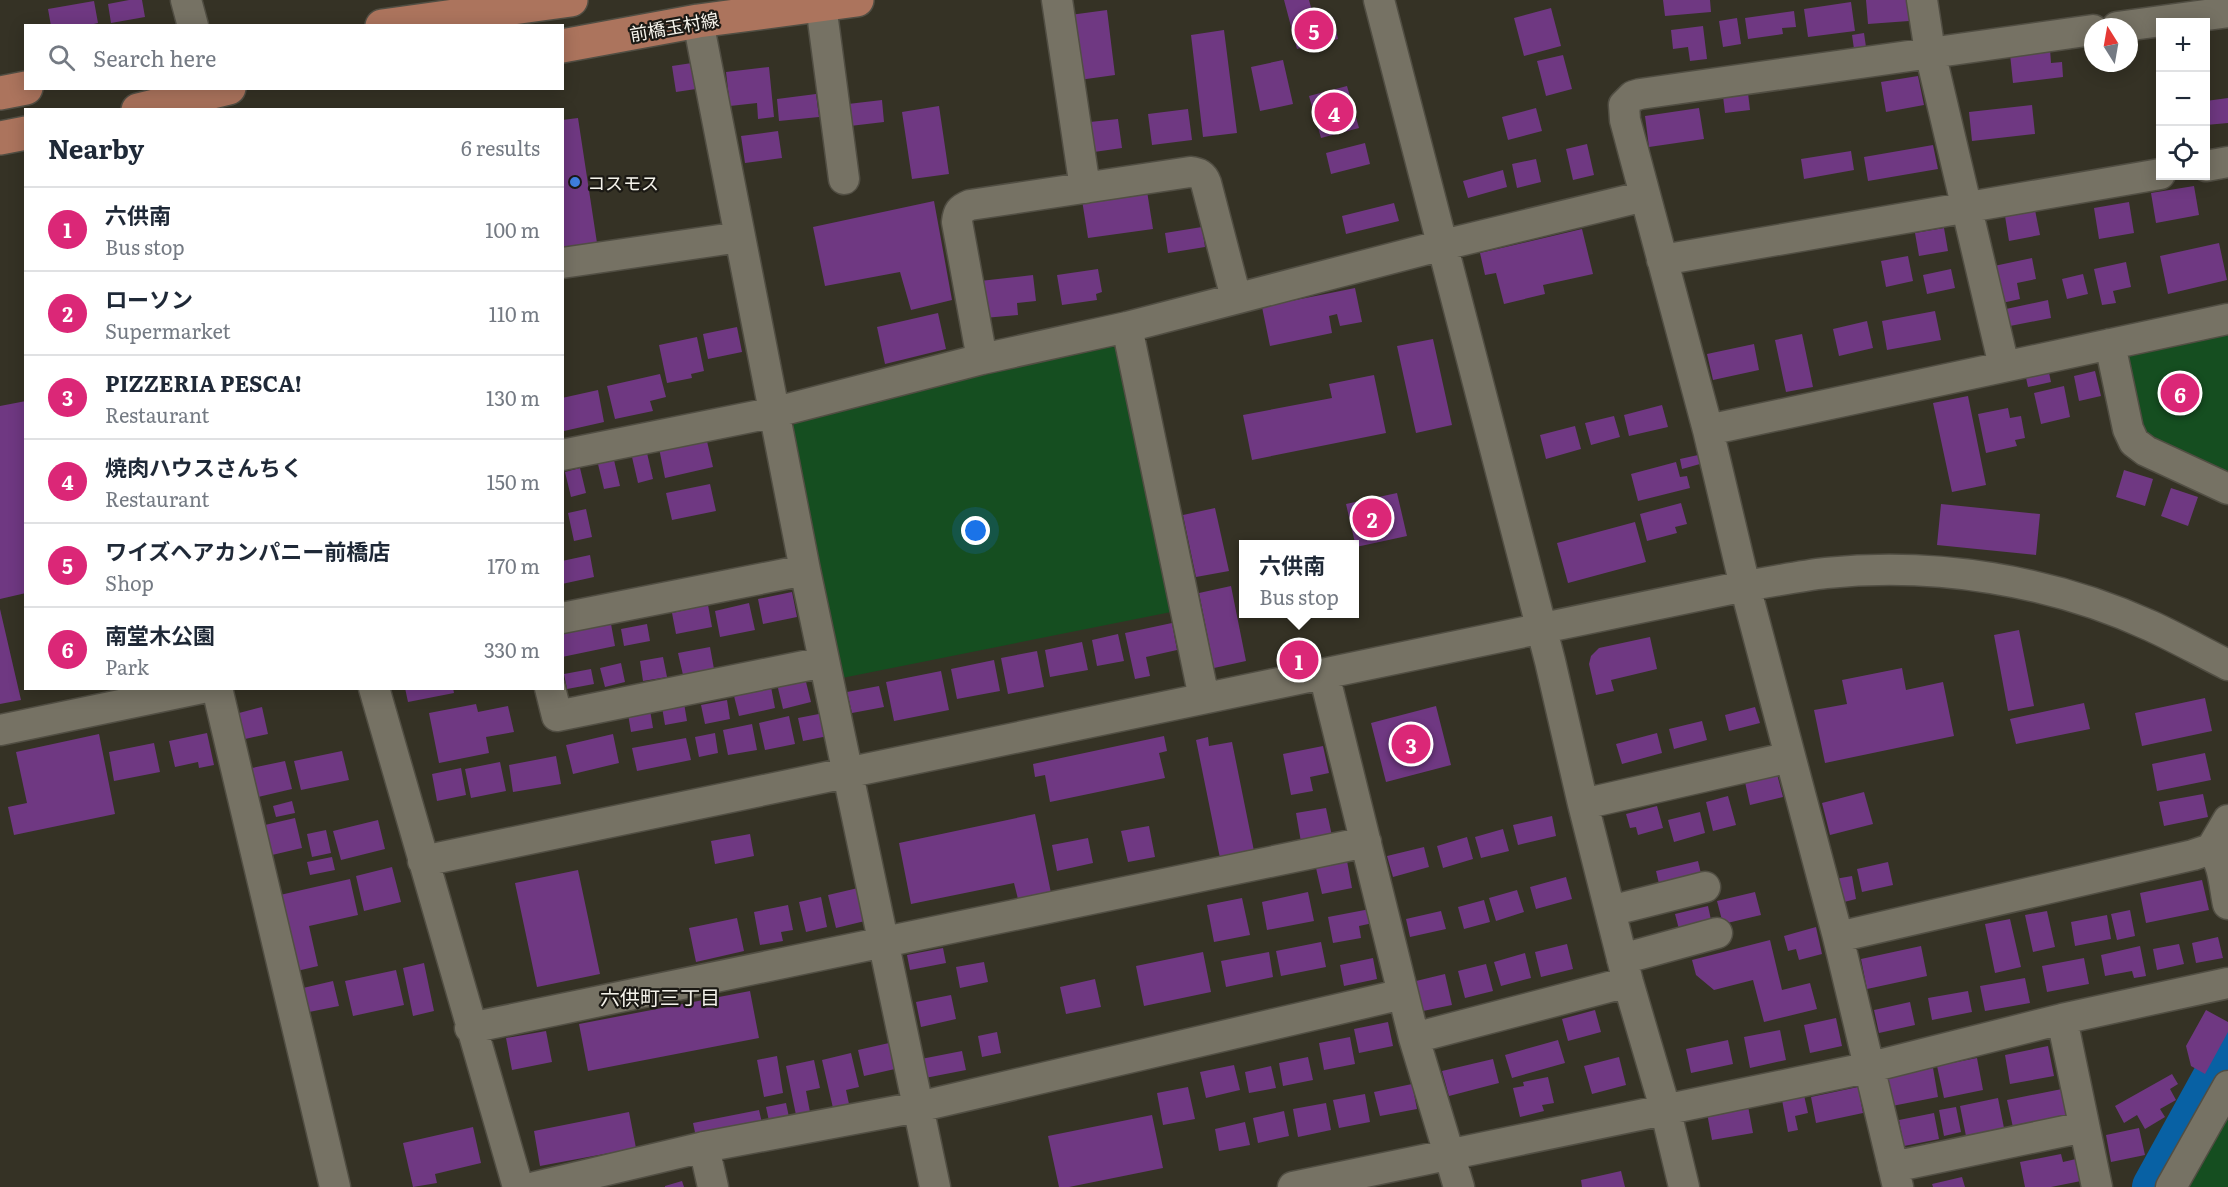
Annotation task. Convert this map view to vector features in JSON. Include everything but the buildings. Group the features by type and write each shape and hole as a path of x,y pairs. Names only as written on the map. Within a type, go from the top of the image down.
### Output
{"main road":[{"path":"397,24 571,0"},
{"name":"前橋玉村線","path":"564,46 698,21 857,0"},
{"path":"0,93 24,88"},
{"path":"148,108 220,94"},
{"path":"0,138 24,133"}],"street":[{"path":"186,0 192,24"},
{"path":"1057,0 1085,188"},
{"path":"1379,0 1542,629 1625,970 1665,1108 1684,1187"},
{"path":"1922,0 1930,52 2004,366"},
{"path":"821,4 844,179"},
{"path":"2138,24 2228,12"},
{"path":"698,21 805,570 935,1187"},
{"path":"2084,31 1633,96 1624,105 1625,120 1708,430 1745,586 1838,937 1896,1177 2084,1127"},
{"path":"2210,165 2228,162"},
{"path":"982,359 957,222 958,213 962,208 970,205 1190,172 1203,176 1236,297"},
{"path":"1662,260 2156,175"},
{"path":"564,455 776,412 982,359 1126,327 1236,297 1645,196"},
{"path":"564,263 740,237"},
{"path":"1708,430 2228,319"},
{"path":"1126,327 1204,698"},
{"path":"2110,344 2128,429 2134,442 2146,451 2228,489"},
{"path":"564,618 805,570"},
{"path":"423,861 1745,586 1826,573 1893,570 1941,572 2008,580 2098,605 2150,626 2228,665"},
{"path":"550,690 557,716 824,662"},
{"path":"1324,674 1414,1038 1459,1187"},
{"path":"0,730 192,690"},
{"path":"217,690 336,1187"},
{"path":"375,690 470,1028 518,1187"},
{"path":"1583,804 1790,757"},
{"path":"1838,937 2184,858 2211,849 2228,820"},
{"path":"470,1028 1366,842"},
{"path":"2211,849 2220,864 2228,904"},
{"path":"1610,911 1705,886"},
{"path":"1414,1038 1625,970 1717,933"},
{"path":"1298,1186 1870,1067 2062,1019 2228,983"},
{"path":"535,1187 704,1148 918,1107 1403,994"},
{"path":"2062,1019 2097,1187"},
{"path":"2172,1187 2228,1086"},
{"path":"704,1148 713,1187"}],"green space":[{"path":"2228,330 2228,474 2150,440 2139,427 2125,358 2133,350"},
{"path":"1105,343 1117,349 1176,611 842,678 792,428 799,416"},
{"path":"2228,1112 2228,1187 2186,1187"}],"waterway":[{"path":"2154,1187 2228,1053"}],"place":[{"name":"ワイズヘアカンパニー前橋店","path":"1314,30"},
{"name":"焼肉ハウスさんちく","path":"1334,112"},
{"name":"コスモス","path":"575,182"},
{"name":"南堂木公園","path":"2180,393"},
{"name":"ローソン","path":"1372,518"},
{"name":"六供南","path":"1299,660"},
{"name":"PIZZERIA PESCA!","path":"1411,744"}],"district":[{"name":"六供町三丁目","path":"660,996"}]}
